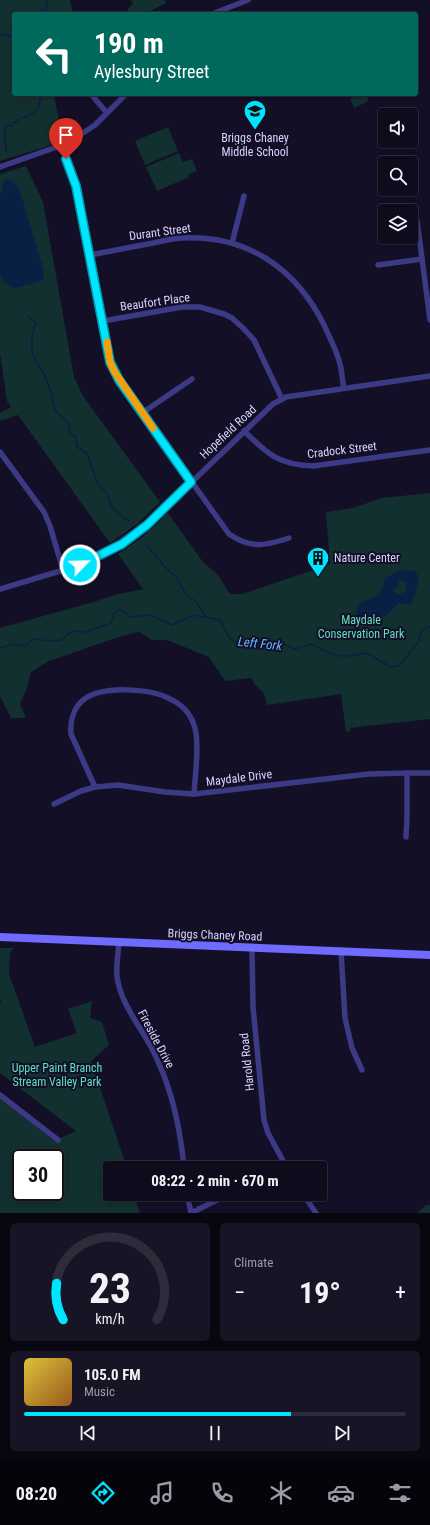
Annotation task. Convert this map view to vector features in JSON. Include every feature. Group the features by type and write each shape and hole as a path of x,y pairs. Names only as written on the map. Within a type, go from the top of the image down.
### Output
{"main road":[{"name":"Briggs Chaney Road","path":"0,937 430,955"}],"street":[{"path":"217,12 248,0"},
{"path":"93,96 107,113"},
{"path":"0,167 60,146 84,134 124,96"},
{"path":"60,146 73,173 110,362 114,371 222,526 235,538 249,544 271,544 289,538"},
{"path":"232,243 244,196"},
{"path":"418,228 430,320"},
{"name":"Durant Street","path":"90,255 181,238 205,238 232,243 253,251 270,260 289,275 303,291 318,313 340,364 344,388"},
{"path":"378,265 422,259"},
{"name":"Beaufort Place","path":"103,321 182,307 200,307 224,314 232,318 254,340 282,400"},
{"name":"Hopefield Road","path":"0,589 64,570 94,559 122,544 147,525 273,404 286,397 430,376"},
{"path":"142,413 192,379"},
{"name":"Cradock Street","path":"244,431 265,452 276,458 298,465 313,466 430,450"},
{"path":"0,452 44,512 64,570"},
{"path":"94,787 71,734 74,714 82,701 91,696 111,690 133,690 151,692 170,698 184,708 190,717 195,726 197,736 194,794"},
{"path":"406,837 407,773"},
{"name":"Maydale Drive","path":"54,804 81,791 94,787 118,785 166,792 194,794 369,774 430,774"},
{"name":"Fireside Drive","path":"119,943 117,976 122,996 130,1014 150,1045 163,1073 174,1107 181,1137 183,1161"},
{"name":"Harold Road","path":"252,948 252,1007 264,1120 268,1133 282,1161"},
{"path":"341,951 344,1018 352,1048 362,1070"},
{"path":"0,1095 58,1140"},
{"path":"188,1201 191,1213 215,1201"},
{"path":"308,1201 316,1213"}],"green space":[{"path":"0,0 70,0 73,12 12,12 12,96 54,96 59,121 68,136 58,143 0,161"},
{"path":"130,0 165,0 166,3 149,12 126,12 133,3"},
{"path":"357,96 367,96 369,101 354,108 350,99"},
{"path":"168,127 178,151 145,165 135,141"},
{"path":"179,153 183,162 192,159 197,171 188,175 189,177 157,191 146,167"},
{"path":"26,166 43,202 74,377 83,396 160,502 137,524 110,543 18,415 0,421 0,413 11,407 7,401 0,354 0,174"},
{"name":"Maydale Conservation Park","path":"430,493 430,719 350,728 351,731 346,732 341,694 267,705 264,693 255,685 251,678 225,681 209,657 167,640 152,640 139,632 122,636 49,661 31,672 27,688 20,704 26,718 11,718 0,696 0,628 119,594 143,589 118,554 141,538 168,513 203,562 218,575 230,594 243,594 330,564 326,512 353,508 382,498"},
{"name":"Upper Paint Branch Stream Valley Park","path":"0,948 14,948 10,953 9,974 35,1047 77,1033 68,1009 92,1001 90,1018 102,1022 109,1045 91,1061 125,1161 103,1161 103,1201 136,1201 140,1213 0,1213 0,1098 54,1141 76,1131 0,1073"},
{"path":"426,1205 430,1205 430,1213 417,1213"}],"water":[{"path":"8,179 19,188 44,271 43,280 14,288 4,282 0,273 0,196 4,180"},
{"path":"398,570 415,571 419,578 413,601 411,604 399,603 385,617 378,616 368,622 362,621 356,617 359,603 376,597 381,592 385,579","holes":["399,581 404,581 406,592 398,594 394,592 394,589 398,587"]}],"waterway":[{"path":"44,12 48,0"},
{"path":"0,35 9,35 12,38"},
{"path":"7,153 4,135 6,126 12,126 17,120 34,113 39,107 41,96"},
{"path":"27,315 36,323 32,335 32,354 44,374 50,389 55,411 70,424 68,433 75,436 77,447 87,453 98,485 107,493 111,505 122,517 129,521"},
{"path":"146,545 163,565 176,577 186,594 196,602 206,617"},
{"name":"Left Fork","path":"0,648 13,644 25,646 32,639 49,641 61,640 72,631 85,632 111,623 114,613 118,610 124,611 130,617 151,615 172,625 194,615 220,620 230,639 238,643 286,645 295,649 311,644 332,654 343,656 366,653 391,667 399,666 419,641 422,629 430,627"}],"slow traffic":[{"path":"107,342 110,362 114,371 153,428"}],"place":[{"name":"Briggs Chaney Middle School","path":"255,130"},
{"name":"Nature Center","path":"318,578"}],"route":[{"path":"66,159 73,173 76,186 110,362 119,380 191,482 147,525 122,544 80,565"}]}
